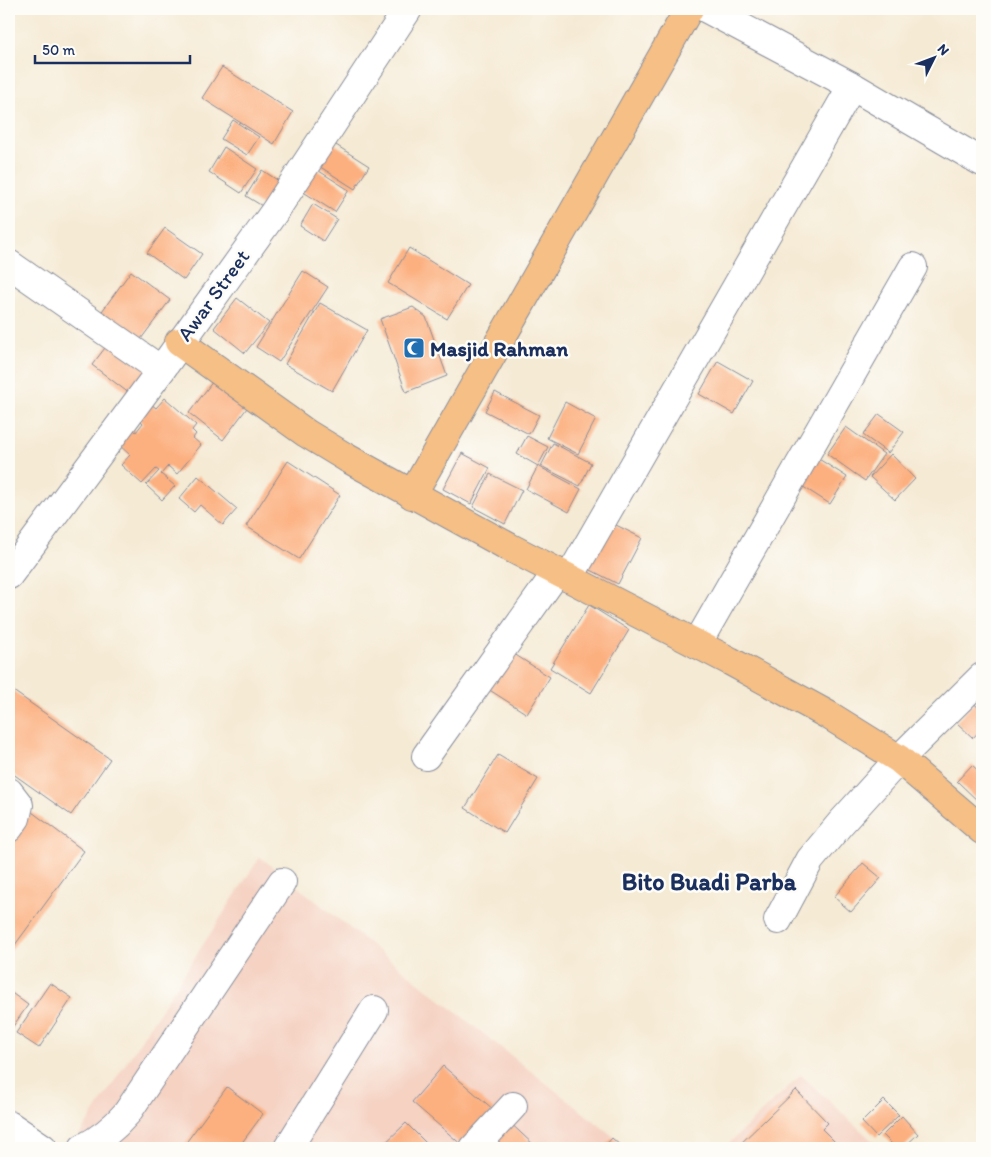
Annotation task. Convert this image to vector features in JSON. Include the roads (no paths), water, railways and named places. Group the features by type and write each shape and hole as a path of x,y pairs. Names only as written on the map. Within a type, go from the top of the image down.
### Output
{"main road":[{"path":"412,495 689,9"},
{"path":"179,342 306,433 412,495 698,644 830,716 899,759 982,830"}],"street":[{"name":"Awar Street","path":"9,575 161,370 179,342 274,211 408,9"},
{"path":"707,9 852,86 982,162"},
{"path":"426,756 563,575 852,86"},
{"path":"9,264 161,370"},
{"path":"698,644 913,266"},
{"path":"778,920 810,860 840,824 899,759 982,677"},
{"path":"9,792 19,805 16,818 9,828"},
{"path":"83,1148 97,1142 127,1113 282,882"},
{"path":"288,1148 374,1010"},
{"path":"474,1148 513,1106"},
{"path":"9,1125 43,1148"}],"place":[{"name":"Masjid Rahman","path":"414,348"}],"district":[{"name":"Bito Buadi Parba","path":"709,881"}]}
